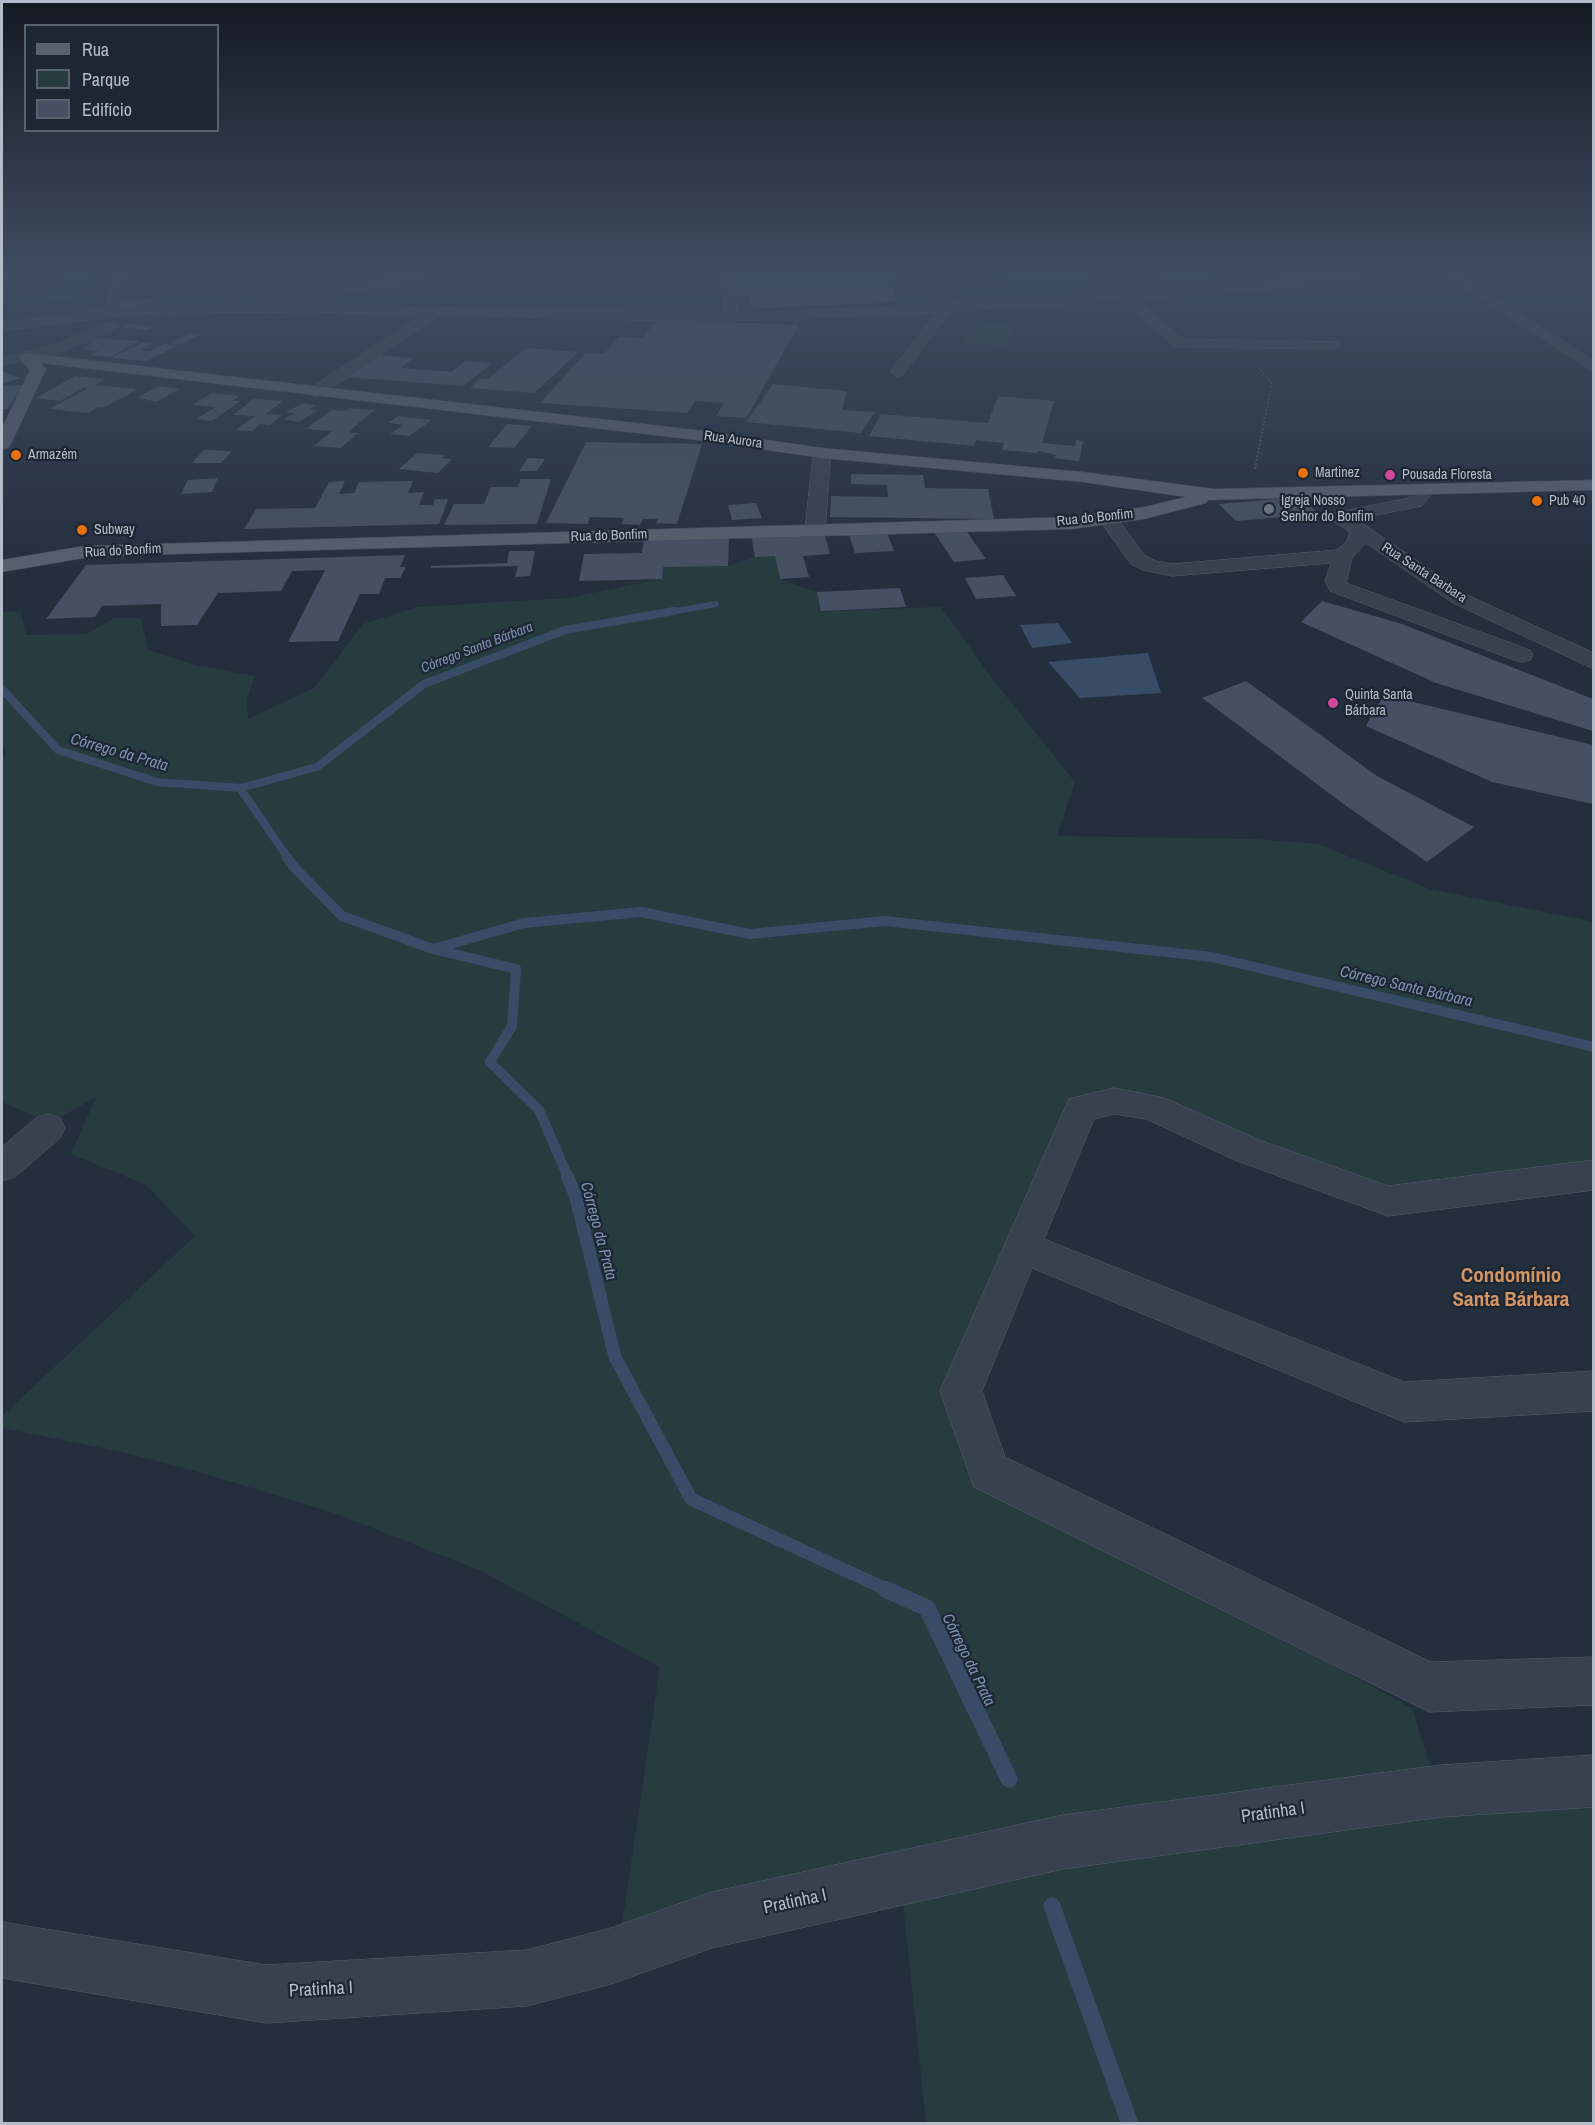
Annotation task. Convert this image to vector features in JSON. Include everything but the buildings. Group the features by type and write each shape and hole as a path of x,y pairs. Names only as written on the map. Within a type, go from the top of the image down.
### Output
{"main road":[{"path":"2,444 35,375"},
{"name":"Rua Aurora","path":"175,375 705,436 822,453 1083,477 1215,495"},
{"path":"1083,477 1101,519"},
{"path":"1215,495 1593,485"},
{"name":"Rua do Bonfim","path":"2,566 84,552 141,549 1072,523 1144,513 1215,495"}],"street":[{"path":"315,392 340,375"},
{"path":"815,530 822,453"},
{"name":"Rua Santa Barbara","path":"1425,490 1415,502 1340,517 1460,599 1593,662"},
{"path":"1101,519 1138,560 1150,566 1172,570 1343,556"},
{"path":"1360,530 1356,543 1343,556 1335,581 1337,587 1522,655"},
{"path":"1593,1175 1388,1201 1247,1150 1152,1107 1114,1101 1081,1108 961,1391 989,1472 1429,1687 1593,1681"},
{"path":"2,1167 48,1128"},
{"path":"1022,1247 1404,1402 1593,1391"},
{"name":"Pratinha I","path":"2,1950 266,1994 527,1978 611,1956 712,1920 1063,1842 1441,1791 1593,1781"}],"path":[{"path":"1258,493 1252,480 1272,384 1265,375"}],"green space":[{"path":"775,556 780,579 817,592 822,611 941,607 991,677 1075,782 1057,836 1255,839 1318,844 1430,889 1593,922 1593,1168 1392,1195 1242,1140 1079,1100 948,1385 986,1479 1412,1708 1441,1801 1593,1789 1593,2123 926,2123 903,1903 618,1952 660,1667 481,1571 337,1514 203,1473 117,1451 2,1428 2,1416 195,1236 146,1185 71,1154 96,1097 50,1123 2,1102 2,757 6,754 2,741 2,612 20,611 26,635 87,634 114,618 141,618 148,650 195,665 255,676 247,700 248,719 314,688 363,624 417,607 568,598 661,579 663,567 728,566 755,557"}],"water":[{"path":"1058,623 1072,643 1032,648 1020,625"},
{"path":"1148,653 1161,693 1080,698 1048,662"}],"waterway":[{"name":"Córrego Santa Bárbara","path":"665,613 716,604"},
{"name":"Córrego Santa Bárbara","path":"240,788 317,767 424,684 565,630 674,611"},
{"name":"Córrego da Prata","path":"2,689 58,750 157,782 240,788"},
{"name":"Córrego da Prata","path":"240,788 288,858"},
{"name":"Córrego da Prata","path":"287,857 342,916 433,949"},
{"path":"433,949 524,923 641,912 750,934 885,921 1212,957 1594,1047"},
{"name":"Córrego da Prata","path":"433,949 516,969 512,1026 490,1062 539,1110 568,1177"},
{"name":"Córrego da Prata","path":"567,1176 575,1194 615,1357 691,1499 888,1590"},
{"name":"Córrego da Prata","path":"885,1589 927,1608 1009,1779"},
{"name":"Córrego da Prata","path":"1052,1906 1130,2124"}],"place":[{"name":"Armazém","path":"16,455"},
{"name":"Martinez","path":"1303,473"},
{"name":"Pousada Floresta","path":"1390,475"},
{"name":"Pub 40","path":"1537,501"},
{"name":"Igreja Nosso Senhor do Bonfim","path":"1269,509"},
{"name":"Subway","path":"82,530"},
{"name":"Quinta Santa Bárbara","path":"1333,703"}],"district":[{"name":"Condomínio Santa Bárbara","path":"1511,1288"}]}
